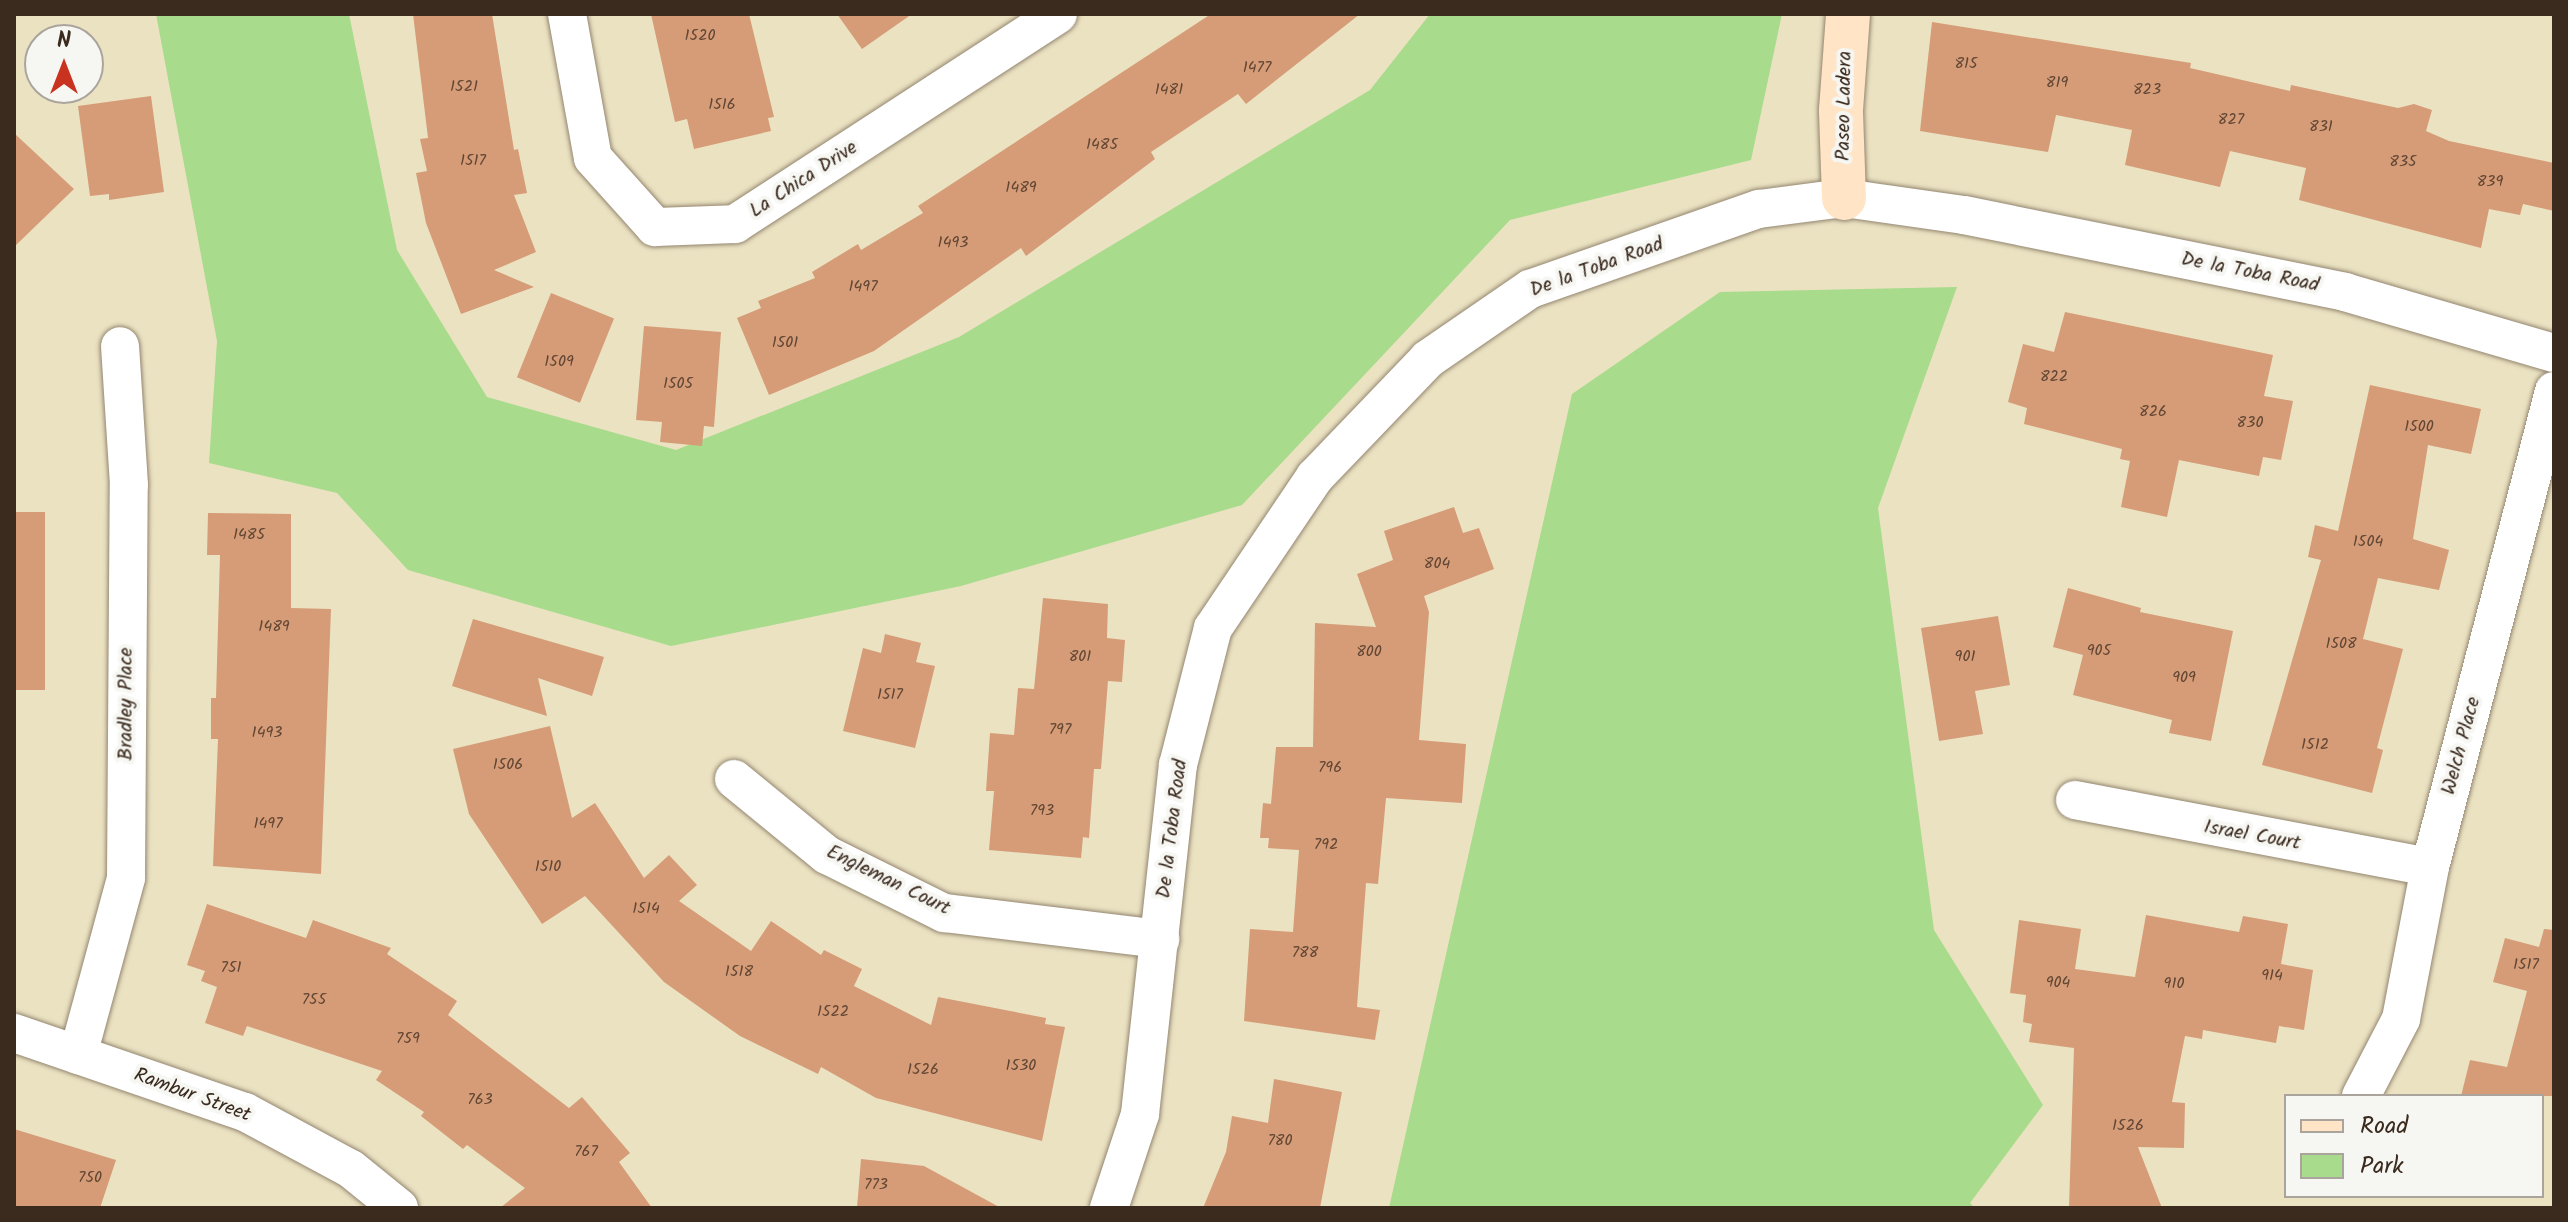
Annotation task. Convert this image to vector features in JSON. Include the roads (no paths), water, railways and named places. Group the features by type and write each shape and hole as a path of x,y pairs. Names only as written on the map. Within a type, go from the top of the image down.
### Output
{"street":[{"name":"La Chica Drive","path":"567,14 593,158 655,227 735,224 1058,14"},
{"name":"Paseo Ladera","path":"1844,198 1841,110 1848,14"},
{"name":"De la Toba Road","path":"1109,1208 1140,1114 1178,765 1213,628 1315,477 1428,359 1530,289 1759,209 1844,198 1964,215 2345,292 2554,353"},
{"name":"Bradley Place","path":"78,1055 126,878 129,485 120,346"},
{"name":"Welch Place","path":"2362,1094 2401,1019 2430,867 2554,391"},
{"name":"Engleman Court","path":"734,779 827,855 944,913 1160,939"},
{"name":"Israel Court","path":"2075,800 2430,867"},
{"name":"Rambur Street","path":"14,1033 245,1112 351,1169 399,1208"}]}
